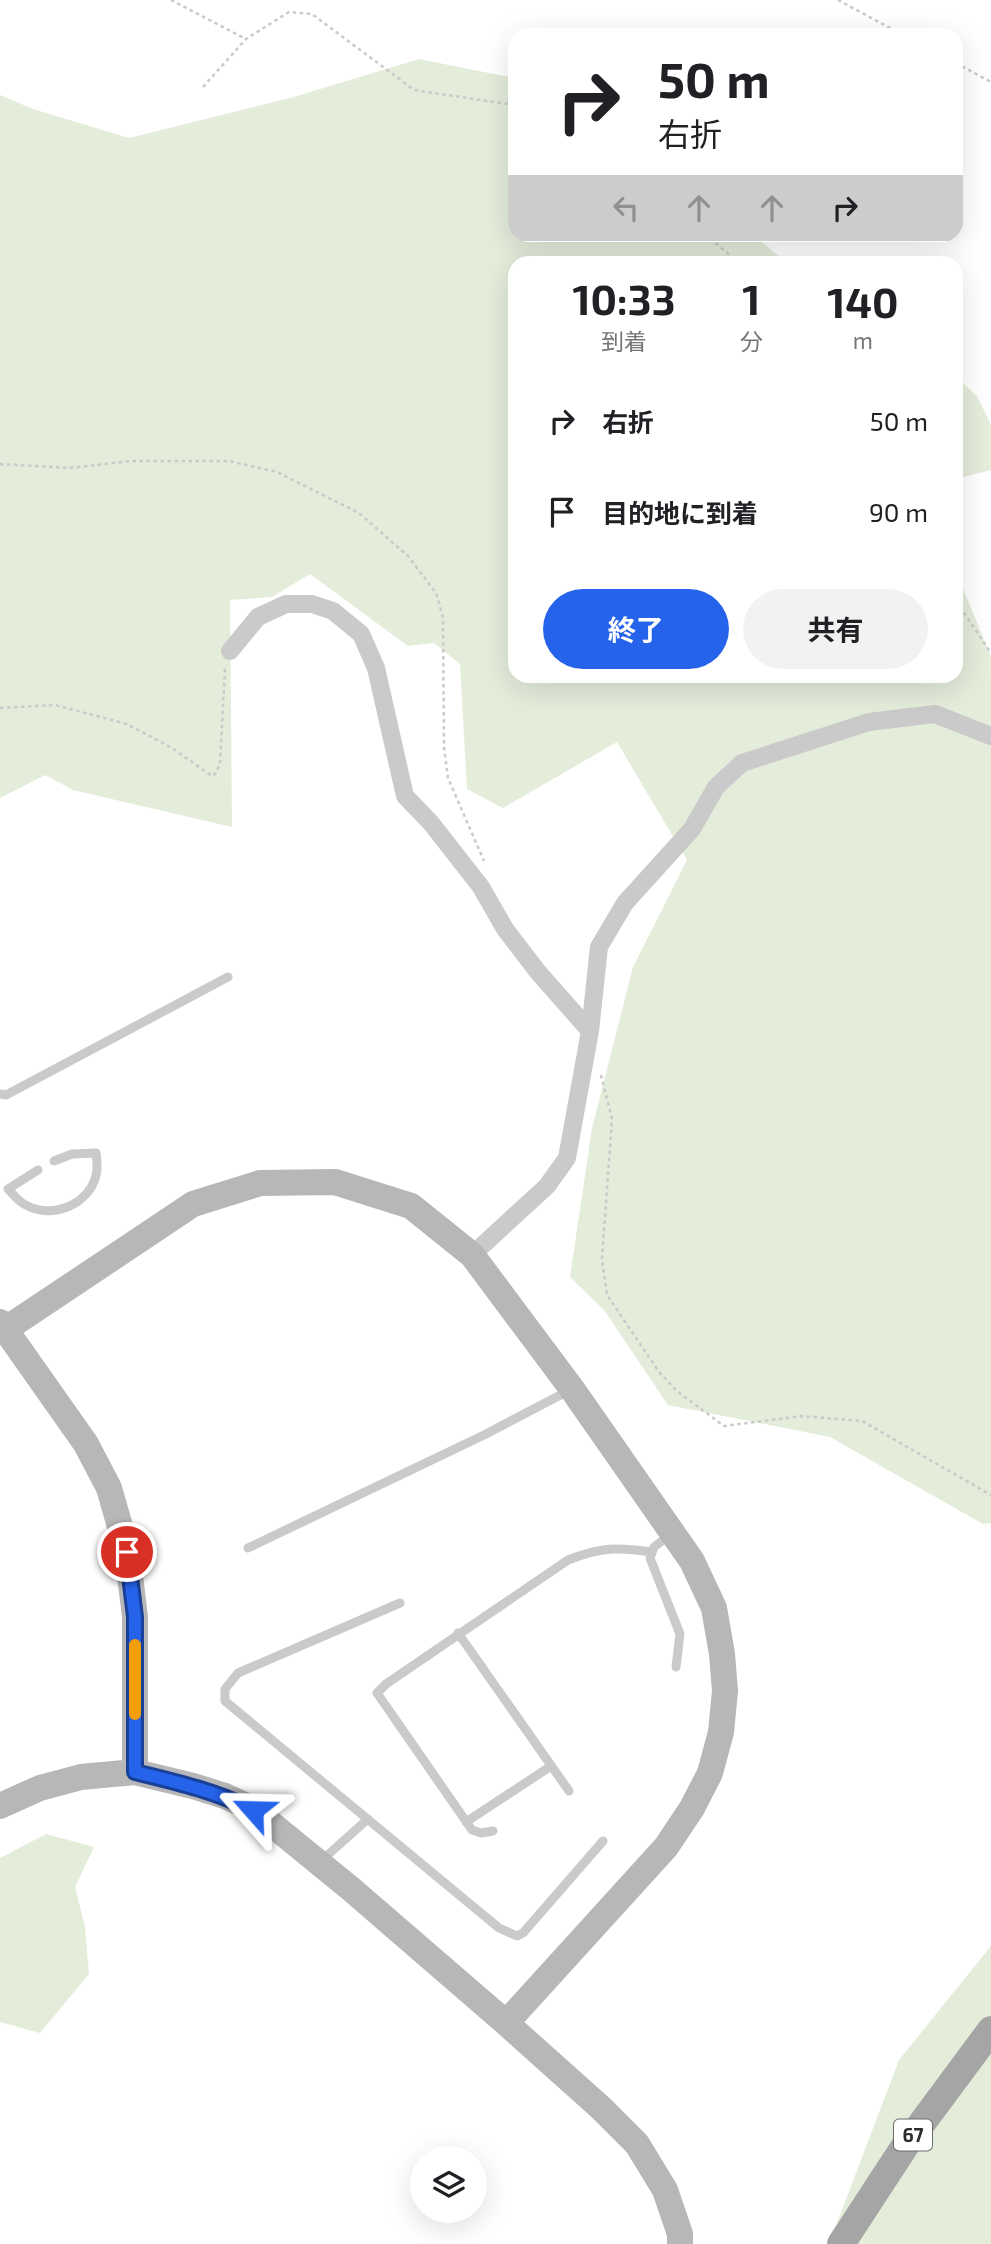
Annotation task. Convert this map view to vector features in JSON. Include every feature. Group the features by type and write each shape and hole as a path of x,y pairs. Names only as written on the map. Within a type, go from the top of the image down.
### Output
{"main road":[{"name":"67","path":"841,2244 905,2146 991,2030"}],"street":[{"path":"230,651 258,617 286,604 312,604 332,611 361,634 376,668 405,796 431,822 481,887 505,929 538,972 590,1031"},
{"path":"472,1255 547,1186 568,1158 590,1031 599,947 625,904 692,829 716,787 742,763 869,722 935,715 991,736"},
{"path":"135,1772 135,1617 127,1552 109,1488 86,1444 3,1326 192,1204 260,1183 335,1181 411,1206 472,1255 572,1390 692,1561 714,1608 722,1654 725,1690 722,1732 710,1773 692,1808 666,1847 506,2023"},
{"path":"0,1806 40,1788 81,1777 135,1772 225,1796 253,1810 506,2023 637,2144 664,2190 680,2234 680,2244"}],"lane":[{"path":"0,1094 6,1095 228,977"},
{"path":"37,1170 8,1189 23,1204 41,1211 60,1211 77,1203 90,1189 94,1180 97,1171 96,1153 72,1154 54,1161"},
{"path":"248,1548 572,1390"},
{"path":"672,1533 654,1547 650,1558 680,1634 676,1667"},
{"path":"493,1831 481,1833 472,1830 377,1693 458,1633 568,1560 594,1550 621,1548 652,1552"},
{"path":"400,1603 239,1673 225,1689 225,1702 499,1928 517,1936 523,1933 603,1841"},
{"path":"458,1633 569,1791"},
{"path":"466,1822 551,1766"},
{"path":"319,1863 368,1819"}],"path":[{"path":"171,0 246,39"},
{"path":"838,0 890,28"},
{"path":"203,88 246,39 289,12 312,14 414,90 508,104"},
{"path":"963,67 991,82"},
{"path":"714,242 731,256"},
{"path":"963,611 991,653"},
{"path":"0,708 55,705 127,724 172,748 212,776 220,764 225,668 230,651"},
{"path":"600,1069 612,1119 602,1259 607,1295 659,1372 677,1391 724,1426 802,1416 862,1421 991,1496"}],"green space":[{"path":"419,59 508,77 508,242 762,242 779,256 508,256 508,683 963,683 963,588 991,657 991,1523 983,1524 830,1437 668,1405 604,1310 570,1277 592,1128 633,967 687,860 617,742 503,808 467,789 460,664 434,643 408,646 310,574 272,597 230,600 232,827 73,790 45,775 0,798 0,95 33,109 129,138 294,97"},
{"path":"963,383 977,396 991,425 991,470 963,477"},
{"path":"46,1834 94,1847 75,1887 85,1927 89,1974 40,2033 0,2022 0,1858"},
{"path":"991,1946 991,2244 829,2244 899,2060"}],"slow traffic":[{"path":"135,1645 135,1714"}],"route":[{"path":"127,1552 135,1617 135,1772 225,1796 253,1810"}]}
